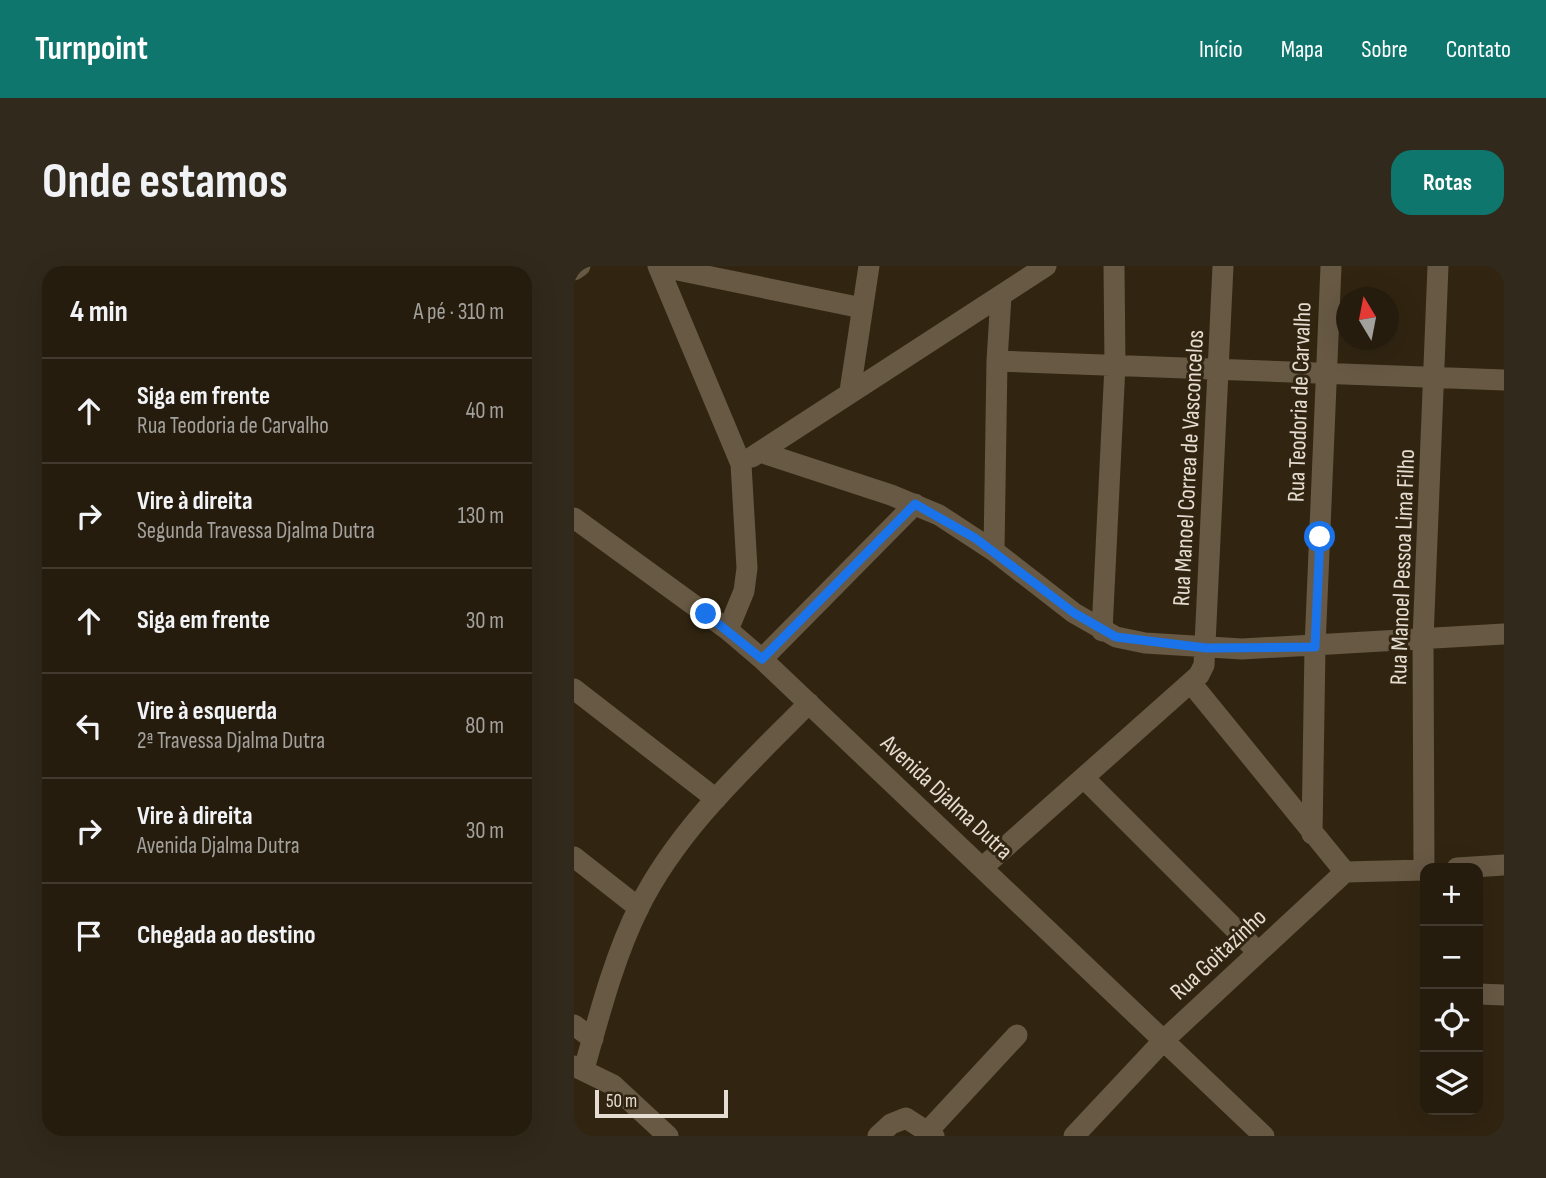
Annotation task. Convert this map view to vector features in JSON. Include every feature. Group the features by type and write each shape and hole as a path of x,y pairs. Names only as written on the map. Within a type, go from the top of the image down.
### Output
{"street":[{"path":"574,270 580,266"},
{"path":"658,266 862,309"},
{"path":"658,266 741,464 747,568 744,591 728,630"},
{"path":"850,391 869,266"},
{"path":"741,464 1046,266"},
{"path":"1102,631 1115,365 1114,266"},
{"name":"Rua Manoel Correa de Vasconcelos","path":"983,867 1199,676 1206,648 1223,266"},
{"name":"Rua Teodoria de Carvalho","path":"1312,834 1315,647 1331,266"},
{"name":"Rua Manoel Pessoa Lima Filho","path":"1425,863 1423,639 1438,266"},
{"path":"995,551 997,361 1001,296"},
{"path":"997,361 1504,380"},
{"path":"760,452 915,504 939,515 995,551 1102,631 1144,642 1206,648 1315,647 1504,634"},
{"path":"762,659 915,504"},
{"name":"Avenida Djalma Dutra","path":"574,518 728,630 762,659 1264,1136"},
{"path":"1191,683 1345,872 1420,870"},
{"path":"574,690 716,799"},
{"path":"668,1136 612,1085 579,1067 593,1039 639,908 687,832 809,703"},
{"path":"1084,778 1258,952"},
{"path":"574,857 639,908"},
{"path":"1483,867 1504,866"},
{"name":"Rua Goitazinho","path":"1082,1133 1164,1040 1345,872"},
{"path":"1483,994 1504,995"},
{"path":"574,1025 593,1039"},
{"path":"878,1136 897,1120 925,1129 1017,1035"}],"route":[{"path":"706,614 762,659 915,504 939,515 995,551 1074,613 1116,637 1206,648 1315,647 1320,537"}]}
